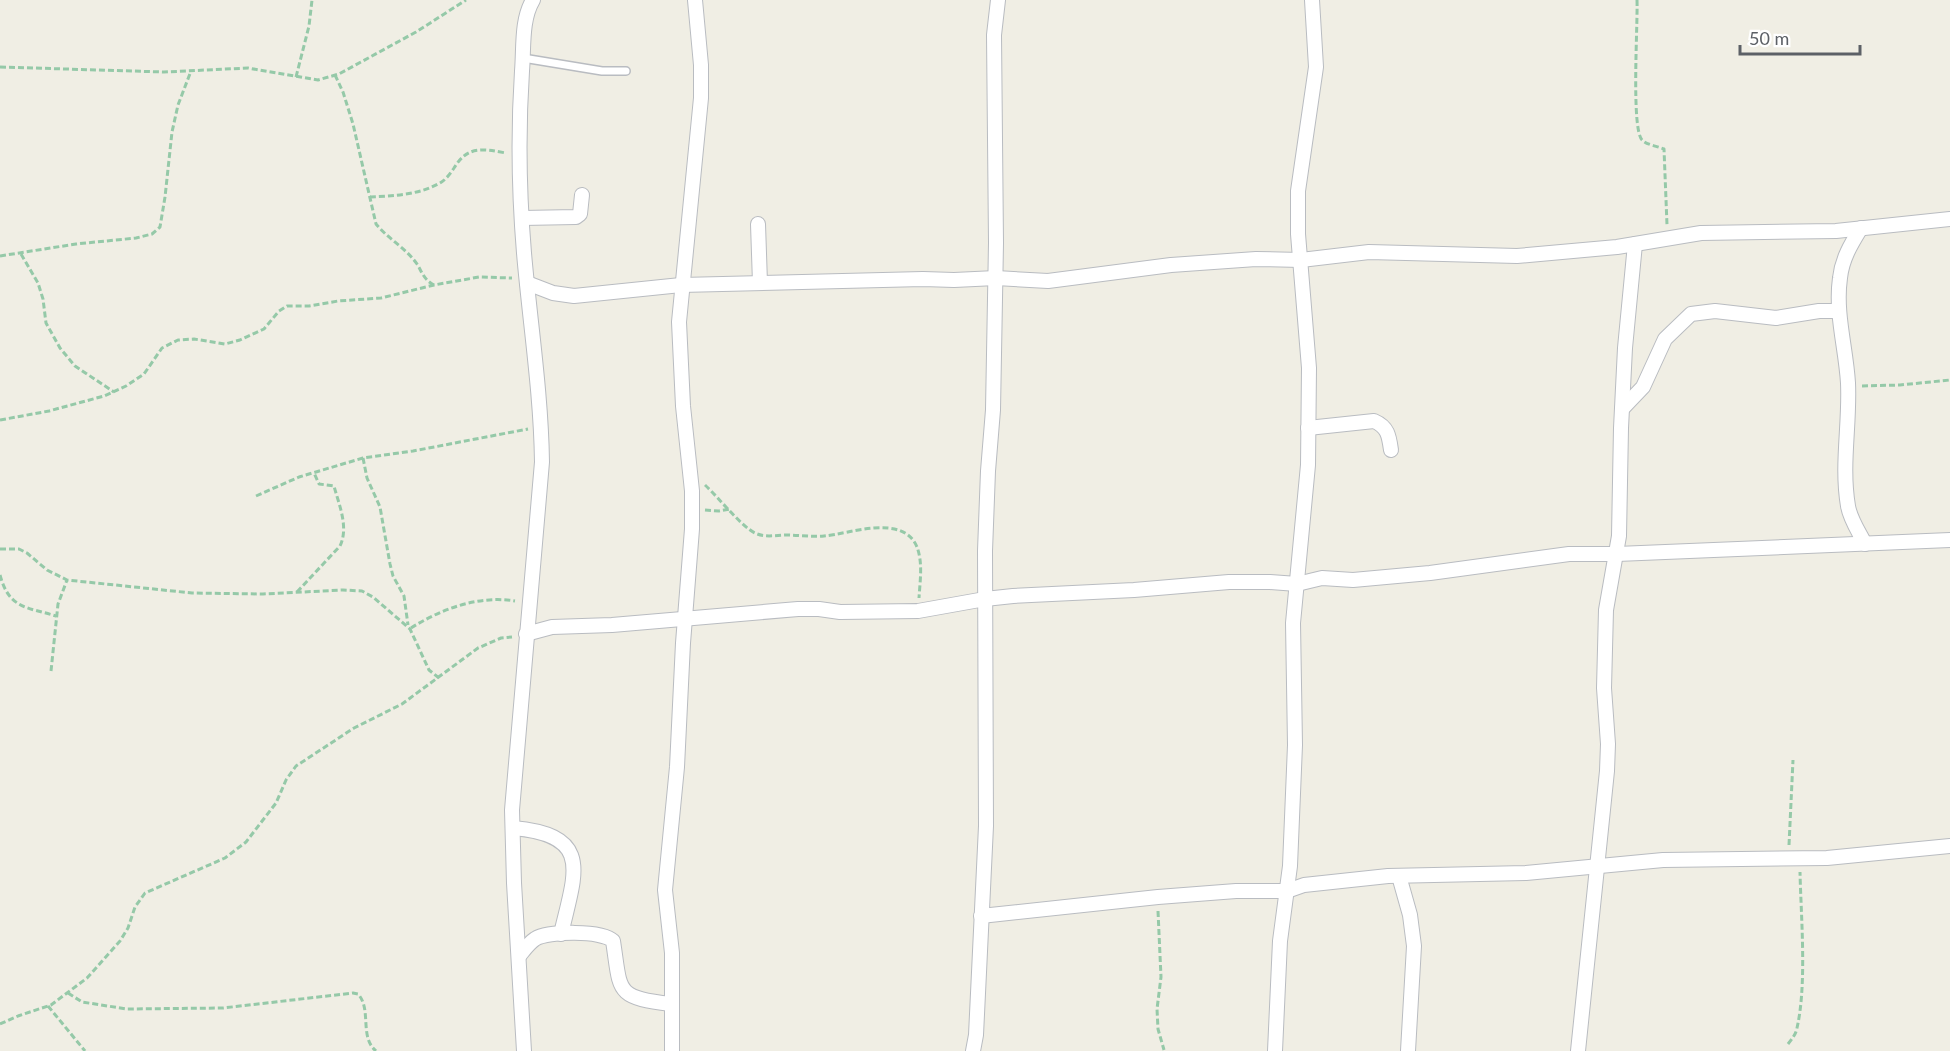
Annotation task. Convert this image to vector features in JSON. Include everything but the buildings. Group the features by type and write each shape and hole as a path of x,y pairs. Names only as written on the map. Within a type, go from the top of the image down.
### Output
{"street":[{"path":"672,1051 672,953 665,890 677,767 692,511 679,348 681,285 701,98 701,65 694,0"},
{"path":"973,1051 976,1035 986,826 985,539 993,410 996,278 994,35 998,0"},
{"path":"1275,1051 1280,941 1290,866 1295,745 1293,623 1308,465 1308,349 1298,192 1316,67 1312,0"},
{"path":"524,1051 512,810 542,462 542,427 522,218 520,155 523,58 529,3"},
{"path":"522,218 576,217 580,214 582,195"},
{"path":"527,284 553,293 574,296 681,285 996,278 1048,281 1171,265 1256,259 1301,260 1369,252 1439,252 1476,256 1517,256 1617,247 1701,233 1836,231 1950,219"},
{"path":"758,224 760,283"},
{"path":"1861,228 1843,262 1839,279 1839,311 1848,385 1845,477 1848,508 1865,544"},
{"path":"1578,1051 1608,756 1604,688 1606,610 1619,536 1625,348 1635,244"},
{"path":"1622,409 1643,387 1665,339 1691,314 1715,311 1776,318 1819,311 1839,311"},
{"path":"1308,428 1374,421 1383,425 1387,430 1391,450"},
{"path":"526,636 552,627 798,609 840,612 918,611 985,599 1229,582 1297,584 1322,578 1353,580 1430,573 1569,554 1950,540"},
{"path":"513,828 538,830 550,834 560,840 573,857 575,871 561,934"},
{"path":"981,916 1158,897 1236,891 1287,891 1315,884 1399,876 1526,873 1663,860 1870,855 1950,846"},
{"path":"1399,876 1414,929 1408,1051"},
{"path":"519,956 536,938 546,935 584,934 610,938 613,941 619,983 626,993 644,1000 671,1004"}],"lane":[{"path":"523,58 602,71 626,71"}],"path":[{"path":"296,77 309,26 312,0"},
{"path":"0,67 191,71 248,68 318,80 335,75 416,32 466,0"},
{"path":"1637,0 1638,132 1644,141 1664,149 1668,237"},
{"path":"0,256 76,244 136,238 152,234 160,227 171,132 191,71"},
{"path":"335,75 353,124 376,224 411,257 424,278 434,285"},
{"path":"370,197 408,193 441,183 459,159 472,150 520,155"},
{"path":"21,254 38,283 43,299 45,323 60,348 75,366 114,392"},
{"path":"0,420 69,406 114,392 144,374 162,348 178,340 194,339 225,344 240,340 264,329 286,306 309,306 381,298 434,285 489,276 509,278 527,284"},
{"path":"1848,385 1892,386 1950,380"},
{"path":"256,496 314,472 363,458 542,427"},
{"path":"363,458 367,478 380,507 386,551 393,576 404,596 409,628 429,670 439,678"},
{"path":"297,592 343,540 343,518 334,486 319,484 314,472"},
{"path":"690,476 703,483 754,533 765,536 822,536 871,527 887,528 903,533 912,539 917,547 921,566 918,611"},
{"path":"692,511 719,511 730,508"},
{"path":"0,549 18,549 27,553 47,570 67,580 192,593 263,594 362,591 409,628"},
{"path":"0,575 6,593 18,605 57,616"},
{"path":"51,671 57,616 67,580"},
{"path":"409,628 432,615 469,603 505,599 529,604"},
{"path":"0,1024 48,1006 87,978 120,941 128,928 135,907 145,892 225,858 246,842 276,803 286,780 296,766 354,728 402,704 463,659 491,642 501,638 526,636"},
{"path":"1788,1044 1795,1035 1802,965 1794,858 1793,760"},
{"path":"1158,897 1161,977 1157,1009 1158,1029 1164,1050"},
{"path":"68,993 82,1002 127,1008 223,1008 353,993 358,994 363,1001 368,1039 376,1051"},
{"path":"48,1006 85,1051"}]}
